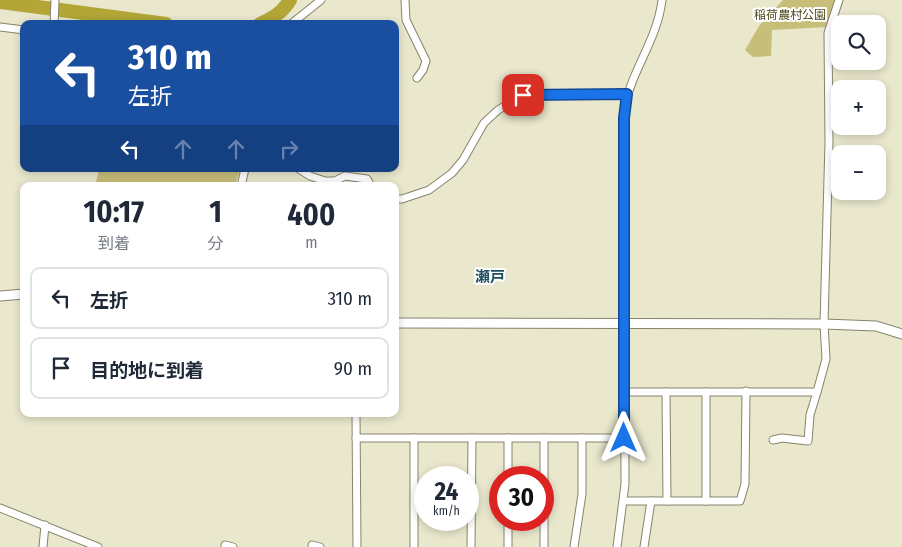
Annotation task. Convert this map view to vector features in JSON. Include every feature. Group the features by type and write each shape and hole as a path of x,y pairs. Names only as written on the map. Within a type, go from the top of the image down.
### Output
{"street":[{"path":"54,20 55,0"},
{"path":"296,20 321,0"},
{"path":"405,0 406,20 426,61 423,70 417,78"},
{"path":"617,547 624,501 624,118 627,94 635,72 652,41 662,0"},
{"path":"773,440 782,438 808,441 810,415 826,359 824,324 829,142 828,33 839,0"},
{"path":"0,27 20,30"},
{"path":"399,199 429,190 452,173 463,160 484,123 498,110 523,95 627,94"},
{"path":"304,172 310,176 325,180 335,181 345,176 367,179 369,182"},
{"path":"0,296 20,294"},
{"path":"399,323 824,324 876,326 902,334"},
{"path":"624,501 740,501 745,484 746,391"},
{"path":"625,392 817,392"},
{"path":"666,392 667,501"},
{"path":"706,392 706,501"},
{"path":"356,417 357,547"},
{"path":"356,438 624,438"},
{"path":"414,438 414,547"},
{"path":"471,547 472,438"},
{"path":"508,438 508,466"},
{"path":"544,438 544,547"},
{"path":"574,547 582,494 582,438"},
{"path":"644,547 651,501"},
{"path":"0,508 98,547"},
{"path":"43,547 45,525"},
{"path":"508,531 508,547"},
{"path":"225,547 225,545 233,547"},
{"path":"312,547 312,545 320,547"}],"green space":[{"name":"稲荷農村公園","path":"783,0 837,0 828,27 772,30 771,56 753,57 745,50 759,26"},
{"path":"98,172 239,172 236,182 96,182"}],"waterway":[{"path":"267,20 284,8 290,0"},
{"path":"0,2 136,20"}],"district":[{"name":"瀬戸","path":"490,277"}],"route":[{"path":"523,95 627,94 624,112 623,225 624,438"}]}
